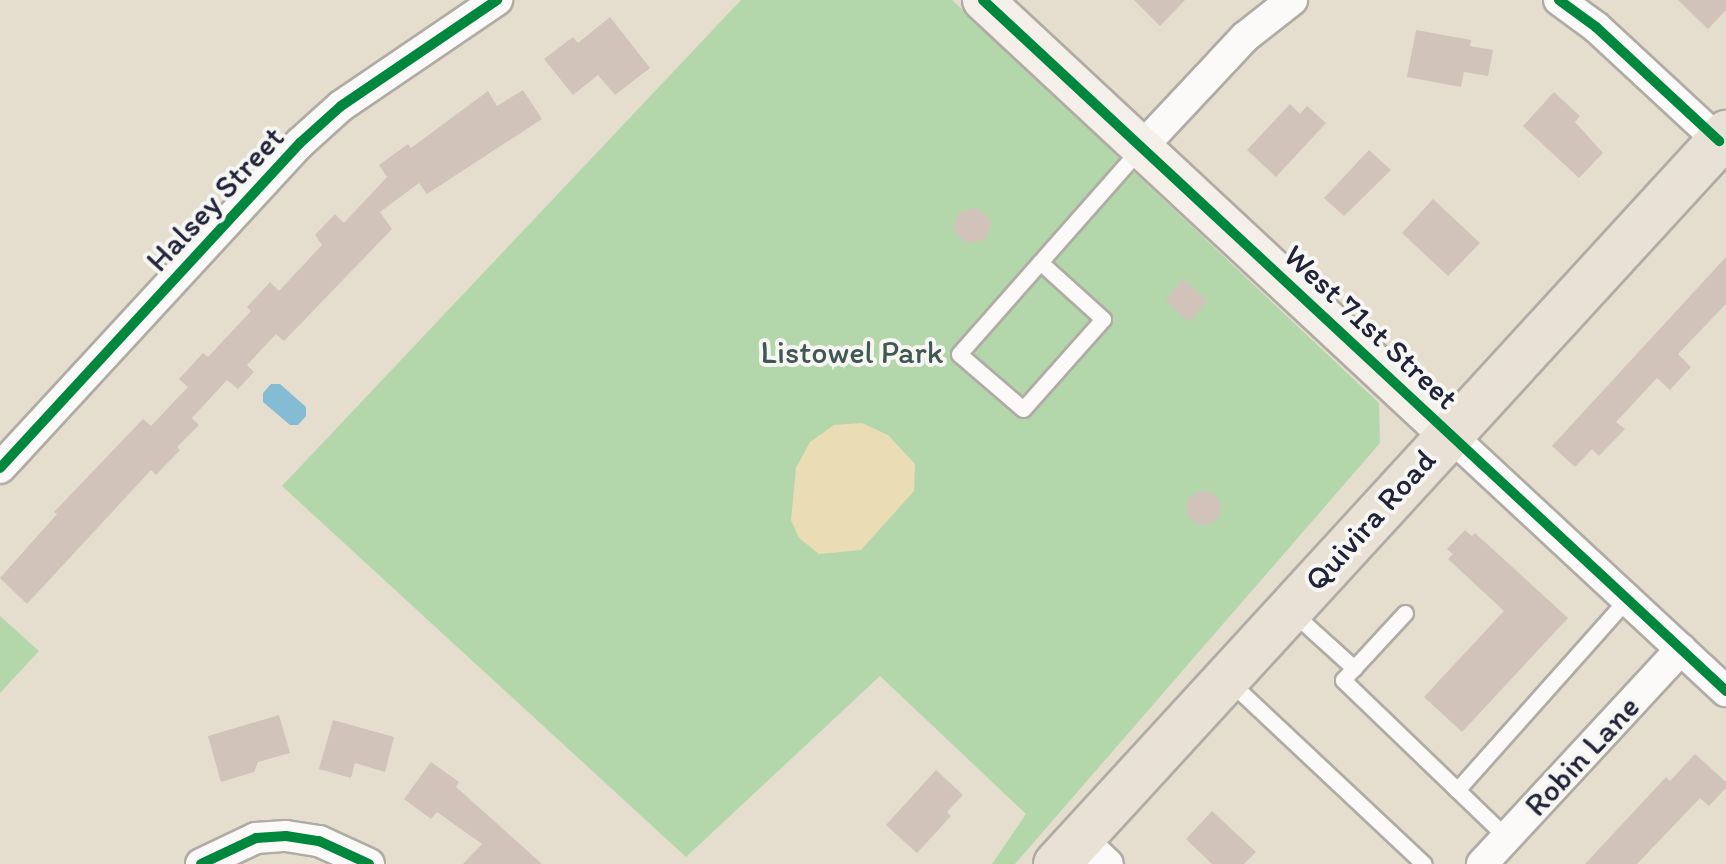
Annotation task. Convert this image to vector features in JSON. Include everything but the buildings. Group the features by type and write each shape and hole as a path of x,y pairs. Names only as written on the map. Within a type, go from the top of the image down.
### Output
{"main road":[{"name":"Quivira Road","path":"1081,855 1226,678 1722,137"}],"street":[{"name":"Halsey Street","path":"6,449 341,106 497,0"},
{"name":"West 71st Street","path":"983,0 1726,691"},
{"path":"1142,147 1246,37 1292,0"},
{"path":"1559,0 1596,27 1722,137"},
{"name":"Robin Lane","path":"1482,864 1681,649"},
{"path":"202,864 256,838 320,841 369,864"}],"lane":[{"path":"1040,262 1103,320 1023,409 960,354 1040,262 1142,147"},
{"path":"1457,790 1628,599"},
{"path":"1288,609 1354,668"},
{"path":"1405,613 1343,680 1507,838"},
{"path":"1226,678 1424,864"}],"green space":[{"name":"Listowel Park","path":"741,0 952,0 1379,403 1380,443 1015,864 992,864 1026,814 880,676 686,857 282,486"},
{"path":"0,616 39,651 0,693"}],"sand":[{"path":"862,423 888,435 915,464 914,491 861,550 819,554 799,538 791,520 796,468 810,442 834,425"}],"water":[{"path":"271,384 280,384 306,407 306,416 298,425 290,425 263,402 263,393"}],"cycle path":[{"path":"0,468 300,143 341,106 497,0"},
{"path":"983,0 1726,691"},
{"path":"1559,0 1596,27 1719,141"},
{"path":"201,864 256,838 286,836 319,841 369,864"}]}
